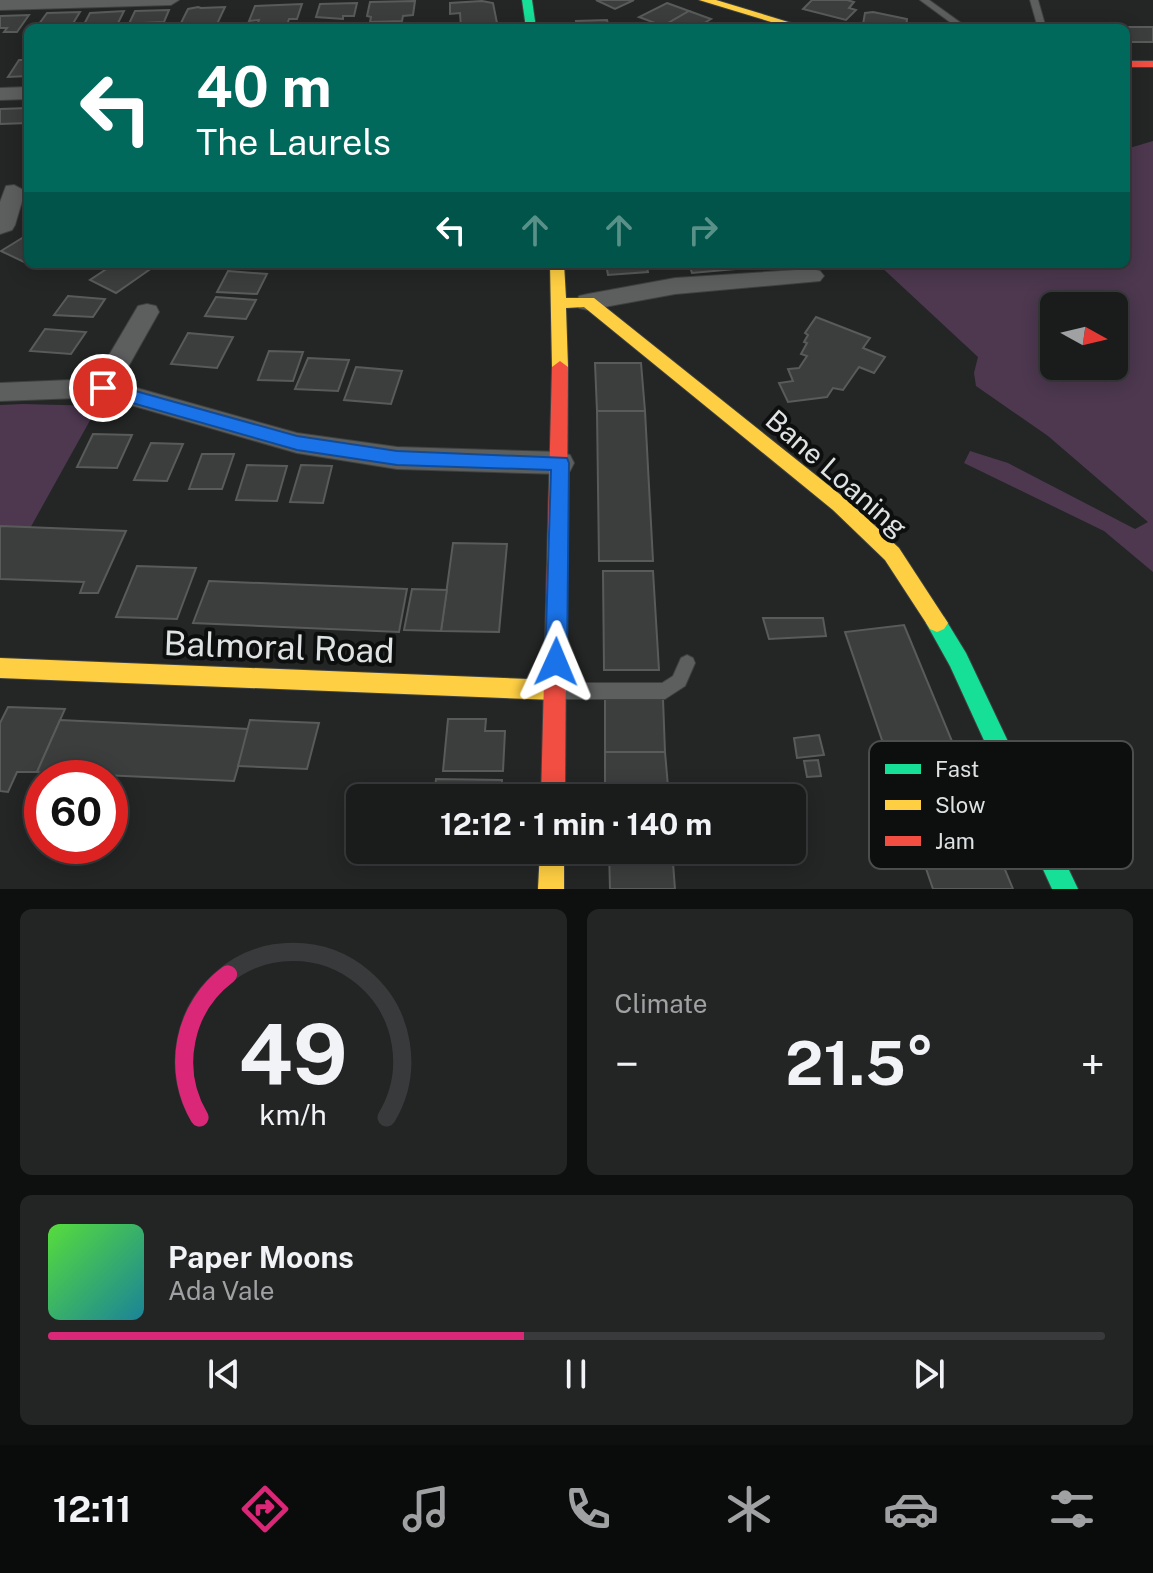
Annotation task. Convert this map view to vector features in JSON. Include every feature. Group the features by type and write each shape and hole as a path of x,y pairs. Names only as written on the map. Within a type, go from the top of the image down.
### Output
{"street":[{"path":"0,5 171,0"},
{"path":"527,0 530,24"},
{"path":"704,0 789,24"},
{"path":"1130,64 1153,64"},
{"path":"0,94 24,93"},
{"path":"0,227 4,225 14,191"},
{"path":"553,784 560,463 557,268"},
{"path":"560,303 588,302 675,286 812,276"},
{"name":"Bane Loaning","path":"588,302 840,505 892,554 920,593 958,660 996,741"},
{"path":"103,388 147,312"},
{"path":"0,392 103,388 297,443 397,458 560,463"},
{"name":"Balmoral Road","path":"0,668 555,690"},
{"path":"551,889 552,864"},
{"name":"Bane Loaning","path":"1056,869 1065,889"}],"lane":[{"path":"924,0 958,24"},
{"path":"1034,0 1041,24"},
{"path":"555,690 665,691 679,681 687,663"}],"shaded area":[{"path":"1153,141 1153,572 1104,531 964,463 970,451 1008,463 1135,529 1148,522 1048,436 976,386 974,373 978,357 882,268 1130,268 1130,148"},
{"path":"0,405 98,406 28,532 0,530"}],"building":[{"path":"596,0 634,0 615,9"},
{"path":"812,0 847,0 854,2 849,8 856,10 846,20 803,9"},
{"path":"415,1 413,15 403,16 402,21 370,22 371,17 367,16 370,2"},
{"path":"357,3 354,16 343,16 343,19 316,17 320,4"},
{"path":"450,3 493,3 497,24 461,24 460,13 450,14"},
{"path":"667,3 689,11 666,24 639,17"},
{"path":"302,4 297,19 289,19 287,24 249,21 255,6"},
{"path":"225,7 217,24 180,24 188,9"},
{"path":"169,10 164,22 129,24 135,11"},
{"path":"124,11 118,23 84,24 90,13"},
{"path":"689,11 711,19 703,24 666,24"},
{"path":"80,12 73,24 39,24 47,13"},
{"path":"865,13 907,19 906,24 863,24"},
{"path":"29,15 17,32 4,32 7,28 0,28 0,16"},
{"path":"607,20 608,24 577,24 576,21"},
{"path":"1130,27 1153,27 1153,42 1131,42"},
{"path":"19,60 24,60 24,76 8,77"},
{"path":"24,108 24,123 0,124 0,109"},
{"path":"24,237 24,262 1,251"},
{"path":"108,268 149,270 116,293 90,280"},
{"path":"607,268 647,268 648,272 608,275"},
{"path":"690,268 747,268 692,273"},
{"path":"228,271 267,274 257,294 217,292"},
{"path":"68,296 105,299 93,317 54,315"},
{"path":"216,297 256,300 246,319 205,316"},
{"path":"816,317 870,338 863,348 885,357 874,373 859,367 843,390 833,388 827,397 788,402 779,383 793,381 788,369 799,368 807,356 801,354 807,343 804,342 808,335 805,333"},
{"path":"45,329 86,332 71,354 30,351"},
{"path":"188,333 233,337 217,368 171,364"},
{"path":"269,351 303,352 293,381 258,380"},
{"path":"308,358 349,360 338,391 295,389"},
{"path":"595,363 641,363 645,411 597,411"},
{"path":"356,367 402,371 391,404 344,400"},
{"path":"597,411 645,411 653,561 599,561"},
{"path":"93,434 132,435 117,468 77,467"},
{"path":"151,443 183,444 167,481 134,480"},
{"path":"202,454 234,454 222,489 189,489"},
{"path":"247,465 287,466 277,501 236,500"},
{"path":"301,465 332,466 323,503 290,502"},
{"path":"0,526 126,531 98,593 80,593 84,582 0,579"},
{"path":"453,543 507,544 499,632 441,631"},
{"path":"137,566 196,568 177,619 116,617"},
{"path":"603,571 653,571 659,670 604,670"},
{"path":"209,581 407,589 399,632 193,623"},
{"path":"412,589 447,590 441,631 404,630"},
{"path":"763,618 823,618 826,636 769,639"},
{"path":"904,625 952,741 882,741 845,632"},
{"path":"605,698 663,699 665,752 605,752"},
{"path":"8,707 65,709 42,760 24,760 24,772 17,772 8,792 0,791 0,723"},
{"path":"448,719 486,719 485,731 505,731 503,771 443,771"},
{"path":"60,720 249,729 234,781 128,776 128,760 42,760"},
{"path":"250,720 319,723 307,769 238,766"},
{"path":"819,735 824,755 797,758 794,738"},
{"path":"605,752 665,752 668,784 605,784"},
{"path":"818,760 821,776 807,777 804,761"},
{"path":"436,779 502,780 502,784 435,784"},
{"path":"609,864 673,864 675,889 610,889"},
{"path":"926,869 1005,869 1013,889 933,889"}],"traffic: fast":[{"path":"527,0 530,24"},
{"path":"937,623 996,741"},
{"path":"1056,869 1065,889"}],"traffic: slow":[{"path":"704,0 789,24"},
{"path":"557,268 560,367"},
{"path":"560,303 588,302 840,505 892,554 937,623"},
{"path":"0,668 555,690"},
{"path":"551,889 552,864"}],"traffic: jam":[{"path":"1130,64 1153,64"},
{"path":"553,784 560,367"}],"route":[{"path":"103,388 297,443 397,458 560,463 556,662"}]}
